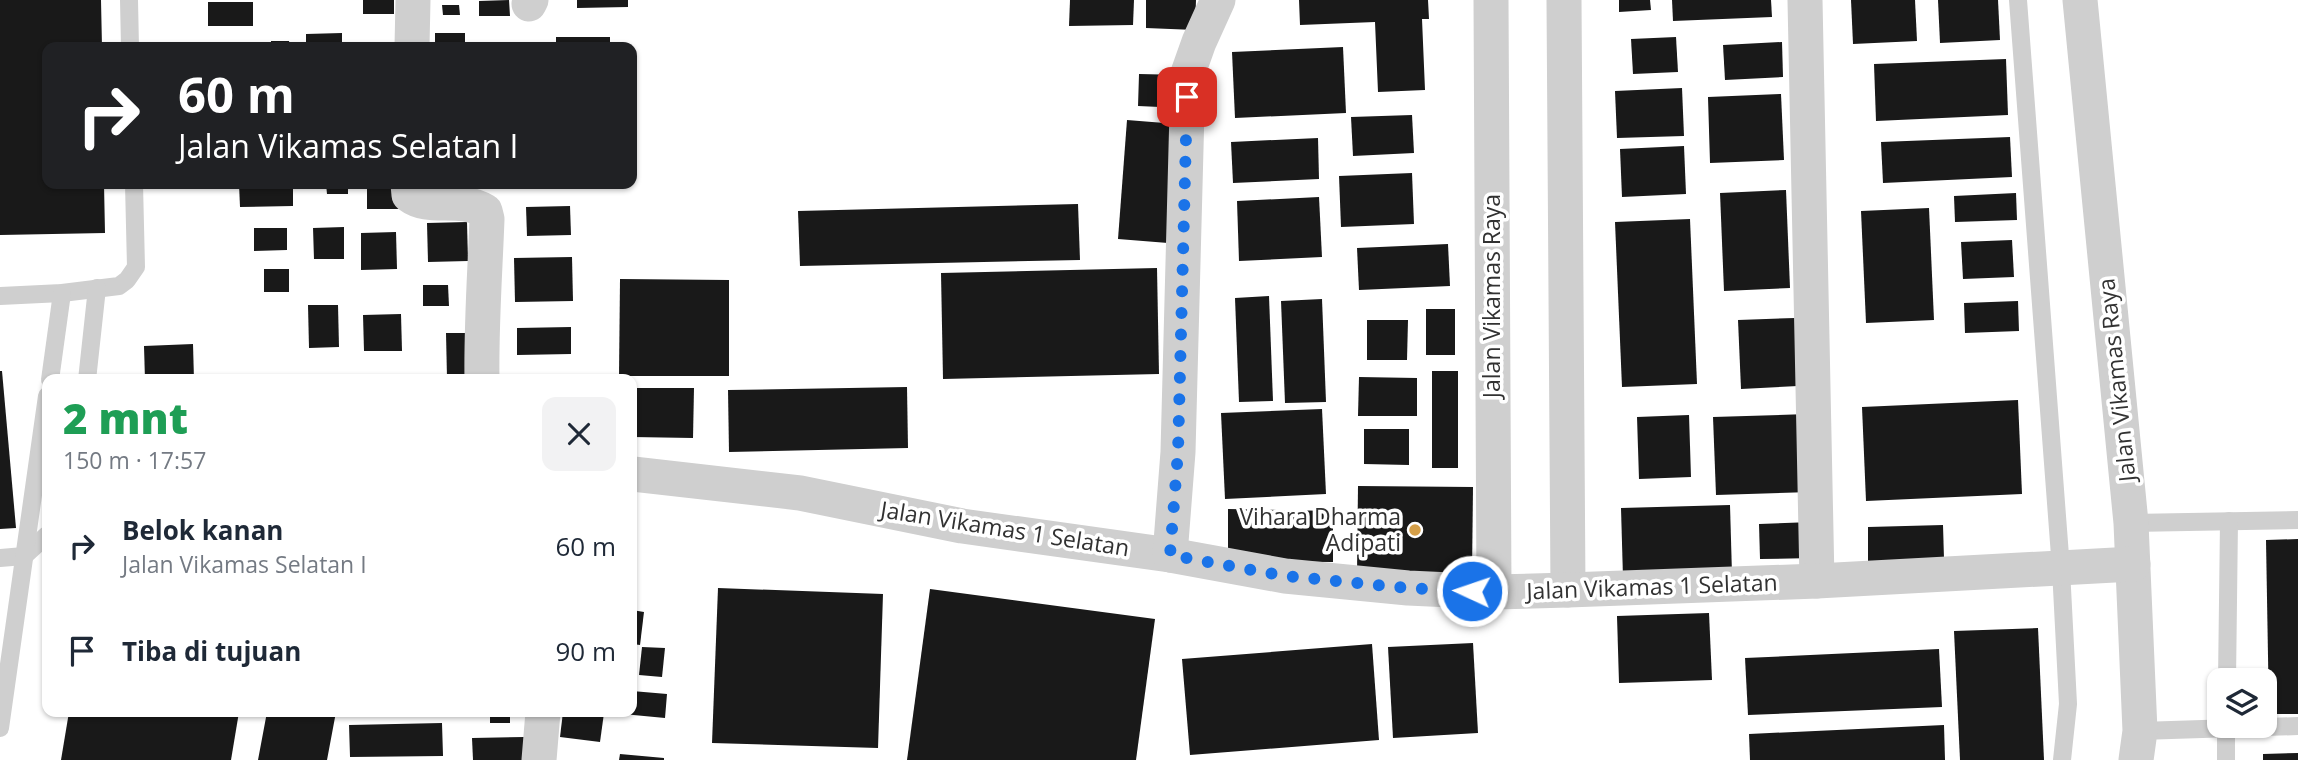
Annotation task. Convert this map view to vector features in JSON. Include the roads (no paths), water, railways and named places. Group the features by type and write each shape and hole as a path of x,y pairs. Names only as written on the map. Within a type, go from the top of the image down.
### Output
{"street":[{"path":"412,42 413,0"},
{"path":"1170,555 1178,452 1188,73 1218,0"},
{"name":"Jalan Vikamas Raya","path":"1491,0 1504,592"},
{"path":"1559,591 1564,0"},
{"path":"1805,0 1817,581"},
{"name":"Jalan Vikamas Raya","path":"2080,0 2131,523 2138,745"},
{"path":"408,189 409,195 415,200 468,202 485,211 486,272 482,374"},
{"name":"Jalan Vikamas 1 Selatan","path":"637,474 800,493 962,526 1170,555 1285,576 1408,588 1559,591 1817,581 2133,564"},
{"path":"539,760 543,717"}],"lane":[{"path":"129,0 130,42"},
{"path":"2018,0 2061,569 2068,704 2062,760"},
{"path":"0,296 62,293 119,286 127,280 136,267 134,189"},
{"path":"89,374 97,288"},
{"path":"51,374 62,293"},
{"path":"0,727 42,431"},
{"path":"2131,523 2298,520"},
{"path":"2227,668 2229,521"},
{"path":"0,558 24,556 42,540"},
{"path":"2277,726 2298,726"},
{"path":"2138,745 2178,731 2207,729"},
{"path":"2226,760 2227,738"}],"place":[{"name":"Vihara Dharma Adipati","path":"1415,530"}]}
